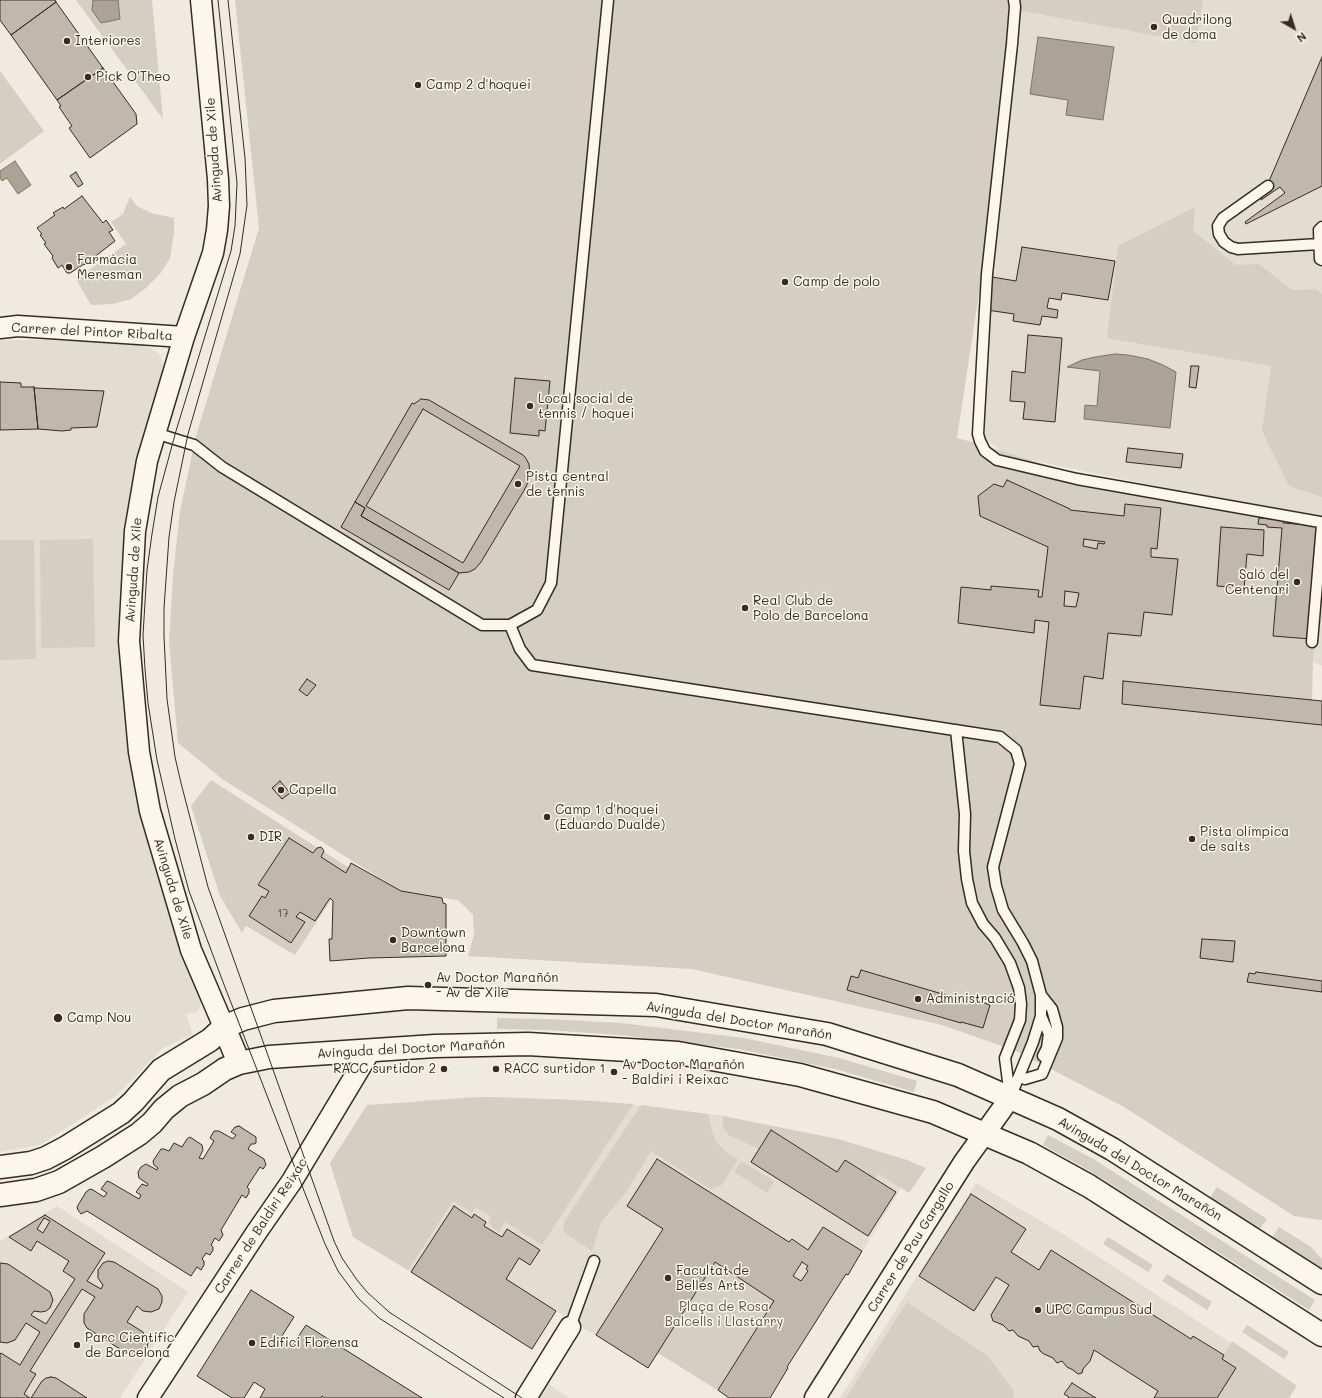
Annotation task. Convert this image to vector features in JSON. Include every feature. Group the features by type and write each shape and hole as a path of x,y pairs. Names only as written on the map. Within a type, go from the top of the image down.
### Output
{"street":[{"name":"Avinguda de Xile","path":"201,0 218,179 219,206 213,253 184,337 147,461 135,531 130,641 139,752 150,811 191,950 239,1063"},
{"name":"Carrer del Pintor Ribalta","path":"0,328 18,326 184,337"},
{"name":"Avinguda del Doctor Marañón","path":"0,1167 31,1163 46,1158 71,1144 121,1112 133,1102 161,1070 210,1040 224,1027 243,1019 274,1011 408,998 656,1004 827,1034 1012,1092 1112,1149 1322,1283"},
{"name":"Avinguda del Doctor Marañón","path":"0,1195 36,1190 59,1182 103,1157 139,1134 152,1123 164,1109 180,1096 203,1084 225,1069 239,1063 269,1057 435,1046 528,1044 678,1053 800,1075 933,1112 1029,1153 1089,1186 1322,1335"},
{"name":"Carrer de Baldiri Reixac","path":"148,1398 256,1232 292,1181 370,1050"},
{"name":"Carrer de Pau Gargallo","path":"815,1398 961,1168 1012,1092"},
{"path":"526,1398 570,1327"}],"lane":[{"path":"155,433 194,445 222,467 482,625 510,625 537,610 551,583 608,0"},
{"path":"1014,0 1015,7 1012,44 986,274 978,434 980,441 985,451 997,460 1076,479 1320,522 1322,525 1312,642"},
{"path":"1268,186 1223,218 1218,226 1219,234 1224,242 1231,247 1238,249 1319,244"},
{"path":"1322,227 1318,230 1320,259 1322,260"},
{"path":"510,625 520,649 532,665 1000,737 1016,750 1020,764 993,867 996,886 1003,910 1032,961 1041,995 1041,1016 1033,1042 1012,1092"},
{"path":"956,730 965,814 964,851 967,879 972,903 983,924 995,938 1010,963 1018,988 1021,1004 1020,1020 1005,1058 1012,1092"},
{"path":"1025,1079 1042,1074 1057,1038 1057,1027 1052,1009 1041,995"},
{"path":"1012,1092 1025,1079 1036,1072 1047,1048 1049,1034 1041,1016"},
{"path":"570,1327 594,1261"}],"shaded area":[{"path":"93,0 118,0 120,19 101,23 92,10"},
{"path":"1203,0 1322,0 1322,521 1007,455 984,438 983,427 992,255 1022,10 1196,43"},
{"path":"1038,37 1114,47 1103,120 1066,115 1068,100 1030,94"},
{"path":"15,161 31,185 18,194 7,178 2,181 0,178 0,171"},
{"path":"0,340 122,343 144,346 153,349 161,357 164,373 121,647 201,1003 196,1012 186,1014 193,1034 163,1048 116,1096 40,1145 0,1152"},
{"path":"1115,354 1148,359 1176,372 1170,428 1084,419 1085,405 1097,406 1100,371 1067,367 1082,360"},
{"path":"1322,563 1322,666 1312,661"},
{"path":"473,1097 602,1101 723,1116 838,1139 907,1160 926,1168 909,1193 901,1188 848,1275 846,1274 787,1367 788,1368 770,1398 729,1398 658,1353 648,1368 556,1311 411,1272 353,1237 330,1163 425,1100"},
{"name":"UPC Campus Sud","path":"976,1183 1063,1234 1296,1385 1287,1398 840,1398"},
{"name":"Parc Científic de Barcelona","path":"57,1206 188,1292 120,1398 0,1398 0,1241"},
{"path":"545,1382 569,1398 535,1398"}],"green space":[{"path":"76,0 152,0 163,119"},
{"name":"Real Club de Polo de Barcelona","path":"235,0 1203,0 1196,43 1022,11 957,438 1078,475 1322,521 1322,567 1313,660 1312,700 1322,702 1322,1220 1294,1216 1124,1107 1016,1051 942,1025 692,969 468,956 474,935 473,915 458,900 402,892 222,779 178,743 169,642 173,575 180,511 196,436 259,228"},
{"path":"0,71 44,131 0,164"},
{"path":"130,197 137,206 151,213 174,218 174,233 170,258 160,274 146,288 131,299 113,304 91,305 76,279 126,244 111,222 123,214"},
{"path":"1195,207 1193,231 1236,265 1259,264 1292,290 1316,289 1322,294 1322,497 1289,486 1262,431 1271,366 1107,338 1118,246"},
{"path":"93,539 95,647 41,648 40,540"},
{"path":"0,540 34,540 36,659 0,660"},
{"name":"DIR","path":"211,780 351,869 295,955 246,926 242,933 220,896 191,806"},
{"path":"497,1018 621,1023 744,1038 839,1058 917,1081 914,1092 835,1069 738,1049 620,1035 546,1030 497,1029"},
{"path":"485,1097 633,1104 542,1245 505,1222 499,1232 490,1226 491,1224 488,1222 491,1217 475,1207 472,1213 453,1201 408,1270 353,1237 330,1163 367,1105"},
{"path":"641,1105 708,1114 717,1143 725,1151 738,1159 722,1185 710,1189 651,1151 627,1191 601,1222 592,1251 565,1233 563,1229 564,1222"},
{"path":"723,1116 838,1139 907,1160 926,1168 909,1193 878,1174 873,1180 844,1161 834,1176 768,1153 729,1135 723,1127"},
{"path":"1048,1135 1095,1160 1315,1300 1309,1310 1090,1171 1043,1145"},
{"path":"741,1161 774,1181 767,1193 734,1172"},
{"path":"1217,1187 1267,1219 1259,1230 1209,1199"},
{"path":"1279,1227 1311,1247 1322,1259 1322,1270 1272,1238"},
{"path":"1108,1237 1153,1265 1148,1272 1103,1244"},
{"name":"Plaça de Rosa Balcells i Llastarry","path":"715,1262 774,1301 718,1390 658,1353"},
{"path":"1167,1274 1212,1302 1207,1310 1162,1281"},
{"path":"907,1302 988,1356 1013,1390 1014,1398 846,1398"},
{"path":"1247,1325 1289,1352 1284,1359 1242,1332"},
{"path":"1232,1341 1297,1386 1289,1398 1217,1398 1236,1368 1222,1359"}],"building":[{"path":"0,0 55,0 56,2 11,35 0,20"},
{"path":"56,2 103,68 57,100 11,35"},
{"path":"1322,57 1322,186 1246,224 1245,222 1285,193 1280,187 1261,200"},
{"path":"103,68 136,114 137,124 90,158 69,128 72,126 59,107 61,106 57,100"},
{"path":"76,172 83,184 78,187 70,176"},
{"path":"82,196 103,223 106,220 113,230 109,232 115,241 84,265 70,273 67,273 62,265 58,268 52,258 53,256 44,244 46,243 40,235 42,234 37,228 55,215 53,213 63,207 64,209"},
{"path":"1022,247 1115,261 1108,300 1062,293 1061,300 1049,298 1047,308 1058,310 1057,318 1042,316 1040,325 1013,321 1014,314 987,310 992,277 1016,281"},
{"path":"1028,335 1062,338 1055,422 1023,419 1025,402 1010,401 1012,371 1025,373"},
{"path":"1191,366 1199,366 1196,388 1189,387"},
{"name":"Local social de tennis / hoquei","path":"515,378 550,381 545,431 539,430 539,436 510,433"},
{"path":"0,382 21,383 21,387 34,387 38,429 0,430"},
{"path":"34,387 104,391 97,427 71,428 71,430 62,431 38,429"},
{"name":"Pista central de tennis","path":"421,399 429,400 523,455 529,464 530,476 526,487 481,562 475,569 469,572 459,573 361,516 365,508 355,502 412,403 414,404","holes":["423,409 520,466 463,563 366,506"]},
{"path":"1128,448 1183,454 1181,468 1126,462"},
{"path":"1007,480 1070,510 1124,516 1125,504 1161,508 1157,549 1151,548 1151,557 1178,559 1172,615 1144,612 1141,636 1108,633 1103,679 1084,676 1080,709 1040,705 1049,622 1035,620 1034,633 958,623 961,587 991,590 991,586 1039,590 1038,597 1042,597 1048,547 980,516 978,496 994,484 1003,487","holes":["1084,539 1105,542 1104,544 1098,543 1097,549 1083,546","1065,591 1079,593 1076,607 1064,606"]},
{"path":"355,502 365,508 361,516 459,573 449,590 341,527"},
{"name":"Saló del Centenari","path":"1259,518 1284,520 1283,523 1321,526 1311,639 1273,636 1282,528 1267,527 1267,525 1258,524"},
{"path":"1221,527 1264,530 1263,556 1247,554 1244,588 1217,586"},
{"path":"307,679 316,685 307,696 299,690"},
{"path":"1123,681 1322,701 1322,725 1122,704"},
{"name":"Capella","path":"280,781 290,793 282,799 272,788"},
{"path":"289,838 313,853 317,848 321,847 324,851 321,857 346,873 351,863 401,891 442,898 443,903 446,904 446,956 369,958 330,961 329,939 332,939 333,901 330,898 315,921 300,912 296,917 305,922 291,943 249,916 262,896 265,898 269,891 258,885"},
{"path":"1202,939 1235,941 1233,962 1200,958"},
{"name":"Administració","path":"861,970 966,1001 968,997 990,1005 983,1028 847,990 851,976 858,978"},
{"path":"1256,972 1322,981 1322,992 1247,982 1249,973 1255,974"},
{"path":"239,1126 256,1137 256,1143 251,1144 248,1149 264,1159 266,1165 263,1169 260,1167 247,1187 249,1189 249,1193 246,1198 242,1195 221,1230 223,1235 219,1241 215,1238 211,1245 213,1250 210,1255 206,1253 202,1259 204,1261 204,1265 201,1270 197,1267 191,1276 87,1211 81,1214 78,1210 77,1207 86,1192 90,1189 104,1197 107,1193 101,1189 107,1181 139,1199 141,1195 136,1192 142,1184 147,1186 148,1184 139,1178 138,1172 141,1167 146,1164 157,1170 158,1168 154,1165 153,1161 161,1149 169,1151 174,1143 182,1147 190,1137 202,1145 203,1150 199,1158 203,1159 214,1141 210,1138 214,1131 219,1131 233,1139 236,1135 231,1132 235,1127"},
{"path":"771,1130 837,1172 845,1160 896,1192 868,1236 751,1162"},
{"name":"Facultat de Belles Arts","path":"657,1159 789,1242 792,1239 808,1250 823,1227 862,1251 848,1275 846,1274 787,1367 788,1368 770,1398 729,1398 718,1390 774,1301 715,1262 648,1368 596,1335 663,1229 627,1206","holes":["802,1262 808,1266 806,1269 808,1271 801,1281 793,1276"]},
{"path":"971,1194 1026,1229 1011,1252 1039,1270 1051,1250 1191,1339 1193,1336 1224,1355 1222,1359 1236,1368 1217,1398 1154,1398 1158,1391 1094,1350 1090,1361 1083,1369 1082,1373 1078,1374 1067,1367 1062,1361 1057,1363 1053,1358 1044,1354 1040,1351 1038,1346 1033,1347 1029,1341 1018,1336 1013,1330 1009,1331 1003,1325 993,1321 991,1315 1009,1285 996,1277 974,1311 919,1276"},
{"path":"454,1206 472,1218 474,1214 486,1222 484,1226 502,1237 507,1229 540,1250 530,1265 519,1258 506,1279 556,1311 532,1349 411,1272"},
{"path":"45,1215 105,1253 87,1281 101,1289 103,1285 98,1278 98,1270 103,1263 108,1261 114,1262 158,1289 162,1296 162,1302 159,1309 151,1312 143,1311 137,1306 127,1322 143,1332 148,1342 147,1348 144,1352 139,1355 131,1356 87,1328 84,1323 84,1314 95,1297 82,1289 30,1371 36,1374 24,1394 30,1398 0,1398 0,1354 1,1353 20,1365 40,1332 26,1323 15,1340 7,1343 0,1342 0,1263 8,1264 50,1292 53,1300 50,1308 41,1312 34,1311 31,1315 46,1324 75,1279 63,1271 69,1261 37,1241 31,1251 9,1237","holes":["44,1218 50,1221 43,1233 37,1229"]},
{"name":"Edifici Florensa","path":"251,1290 294,1317 280,1339 292,1346 306,1325 422,1398 325,1398 322,1396 321,1398 260,1398 265,1389 254,1382 244,1398 232,1398 197,1376"},
{"path":"51,1377 56,1378 87,1398 31,1398 42,1381"},
{"path":"1072,1383 1096,1398 1068,1398 1069,1397 1064,1394"}],"tram line":[{"path":"218,0 237,183 235,226 231,251 176,431 158,497 152,534 147,570 143,635 148,703 157,760 175,839 189,891 297,1173 325,1244 338,1271 358,1298 379,1318 504,1398"},
{"path":"228,0 245,158 247,205 240,254 188,434 174,502 169,537 164,608 164,636 167,699 175,757 208,887 334,1241 342,1258 367,1292 389,1312 522,1398"}],"place":[{"name":"Quadrilong de doma","path":"1154,27"},
{"name":"Interiores","path":"67,41"},
{"name":"Pick O'Theo","path":"88,77"},
{"name":"Camp 2 d'hoquei","path":"418,85"},
{"name":"Farmàcia Meresman","path":"69,267"},
{"name":"Camp de polo","path":"785,282"},
{"name":"Local social de tennis / hoquei","path":"530,406"},
{"name":"Pista central de tennis","path":"518,484"},
{"name":"Saló del Centenari","path":"1297,582"},
{"name":"Real Club de Polo de Barcelona","path":"745,608"},
{"name":"Capella","path":"281,790"},
{"name":"Camp 1 d'hoquei (Eduardo Dualde)","path":"547,817"},
{"name":"DIR","path":"251,837"},
{"name":"Pista olímpica de salts","path":"1192,839"},
{"name":"Downtown Barcelona","path":"393,940"},
{"name":"Av Doctor Marañón - Av de Xile","path":"428,985"},
{"name":"Administració","path":"918,999"},
{"name":"Camp Nou","path":"58,1018"},
{"name":"RACC surtidor 2","path":"444,1069"},
{"name":"RACC surtidor 1","path":"496,1069"},
{"name":"Av Doctor Marañón - Baldiri i Reixac","path":"614,1072"},
{"name":"Facultat de Belles Arts","path":"668,1278"},
{"name":"UPC Campus Sud","path":"1038,1310"},
{"name":"Edifici Florensa","path":"252,1343"},
{"name":"Parc Científic de Barcelona","path":"77,1345"}]}
